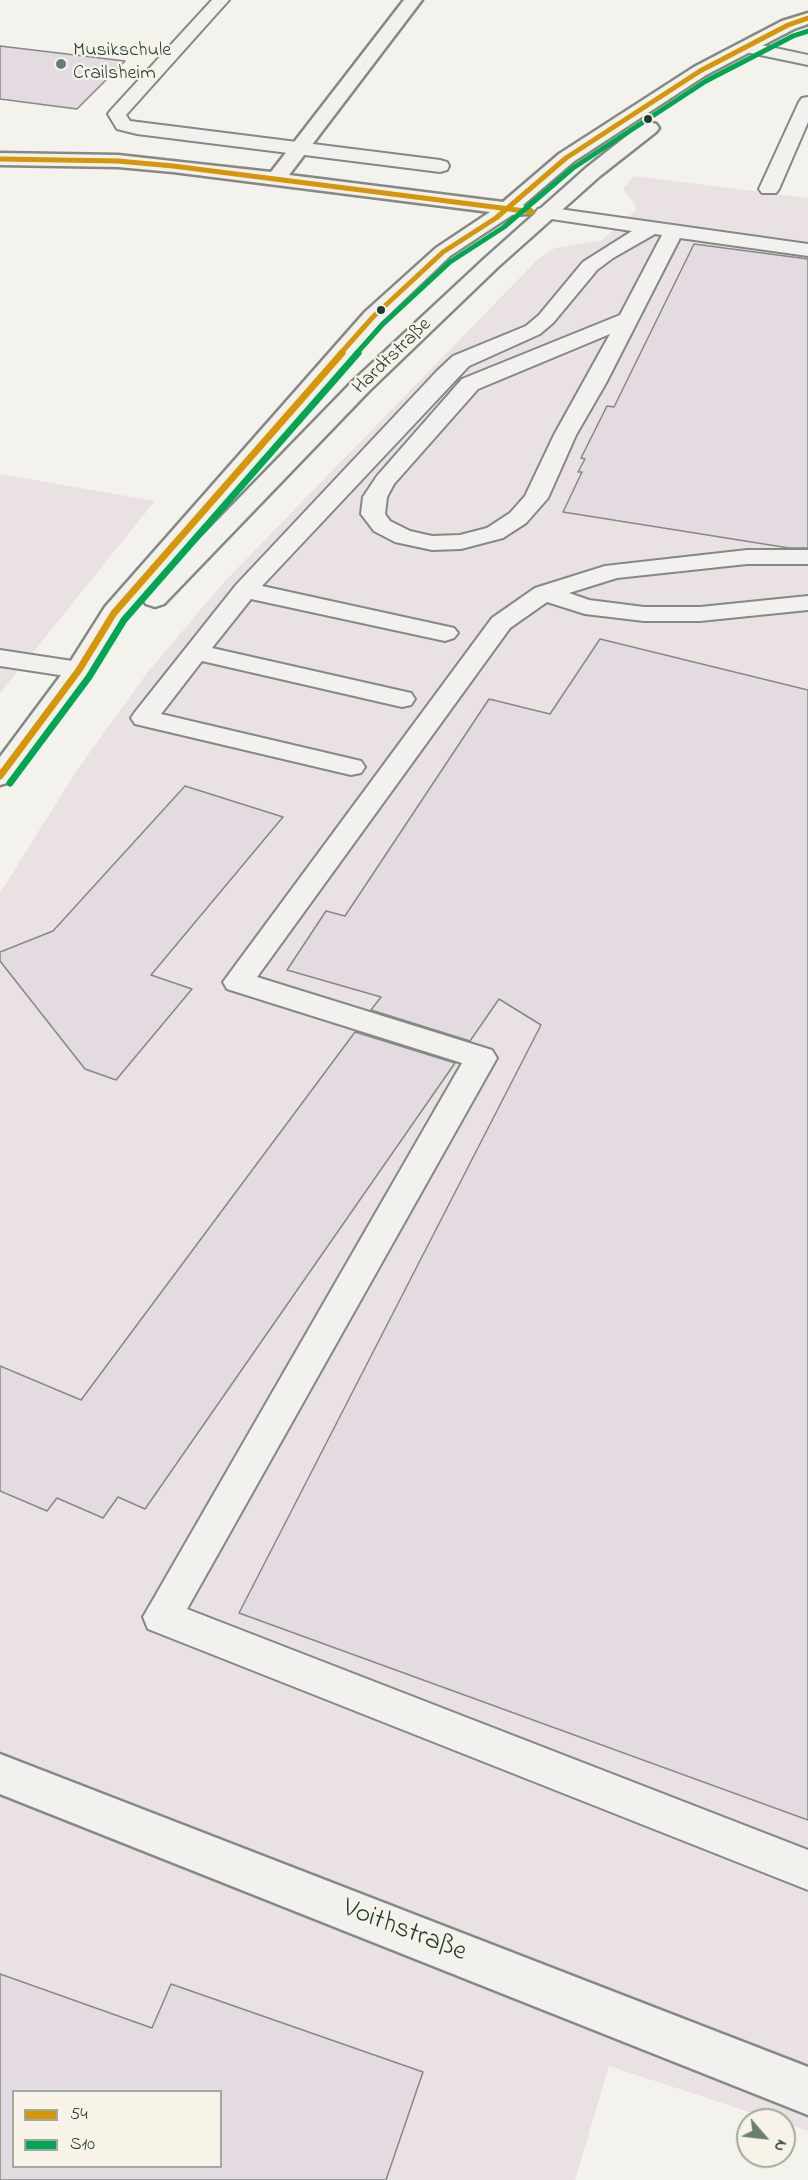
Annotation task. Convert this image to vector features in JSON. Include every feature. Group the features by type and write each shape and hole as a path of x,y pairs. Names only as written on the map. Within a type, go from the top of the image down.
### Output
{"street":[{"path":"276,179 413,0"},
{"path":"502,213 566,158 700,72 788,25 808,18"},
{"name":"Hardtstraße","path":"79,670 137,617 362,386 545,213 641,133 690,101 808,36"},
{"path":"0,159 118,161 434,199 502,213 545,213"},
{"name":"Hardtstraße","path":"246,504 345,383 493,241 502,213"},
{"name":"Hardtstraße","path":"0,776 79,670 114,613 373,317 443,252 502,213"},
{"name":"Voithstraße","path":"0,1774 808,2091"}],"lane":[{"path":"221,0 117,114 123,125 137,129 440,166"},
{"path":"747,47 808,60"},
{"path":"769,189 808,102"},
{"path":"788,146 808,148"},
{"path":"545,213 808,250"},
{"path":"628,319 470,384 385,481 375,497 373,514 382,526 403,537 432,543 461,542 495,533 518,518 536,498 565,435 628,319 663,230"},
{"path":"351,767 144,718 245,590 445,376 461,362 478,353 533,330 546,319 590,266 606,254 663,230"},
{"path":"808,557 747,557 614,571 544,593 501,623 238,982 481,1058 162,1617 808,1870"},
{"path":"245,590 445,633"},
{"path":"544,593 585,607 644,614 700,614 808,603"},
{"path":"195,652 402,699"},
{"path":"0,658 79,670"}],"shaded area":[{"path":"634,176 808,198 808,2131 796,2127 796,2108 737,2108 609,2066 575,2180 0,2180 0,893 77,770 147,673 224,582 537,260 555,248 602,240 635,211 635,205 623,189"},
{"path":"0,474 155,501 0,693"}],"building":[{"name":"Musikschule Crailsheim","path":"0,46 125,61 77,109 0,99"},
{"path":"694,244 808,259 808,548 789,548 563,512 582,472 578,472 585,459 581,458 607,406 614,407"},
{"path":"600,639 808,690 808,1820 239,1613 541,1025 499,999 470,1041 371,1010 381,997 287,970 326,911 345,916 489,699 550,714"},
{"path":"185,786 283,817 151,975 192,989 116,1080 85,1069 0,961 0,952 53,931"},
{"path":"355,1032 455,1063 145,1509 118,1497 103,1518 57,1498 47,1511 0,1491 0,1366 81,1400"},
{"path":"0,1974 152,2028 171,1984 423,2072 386,2180 0,2180"}],"transit line":[{"name":"54","path":"0,776 79,670 114,613 373,317 443,252 496,218 566,158 700,71 788,25 808,18"},
{"name":"S10","path":"10,783 89,677 124,620 382,325 450,262 504,227 573,168 706,81 793,36 808,31"},
{"name":"54","path":"0,159 118,161 173,166 533,212"}],"place":[{"name":"Musikschule Crailsheim","path":"61,64"}]}
